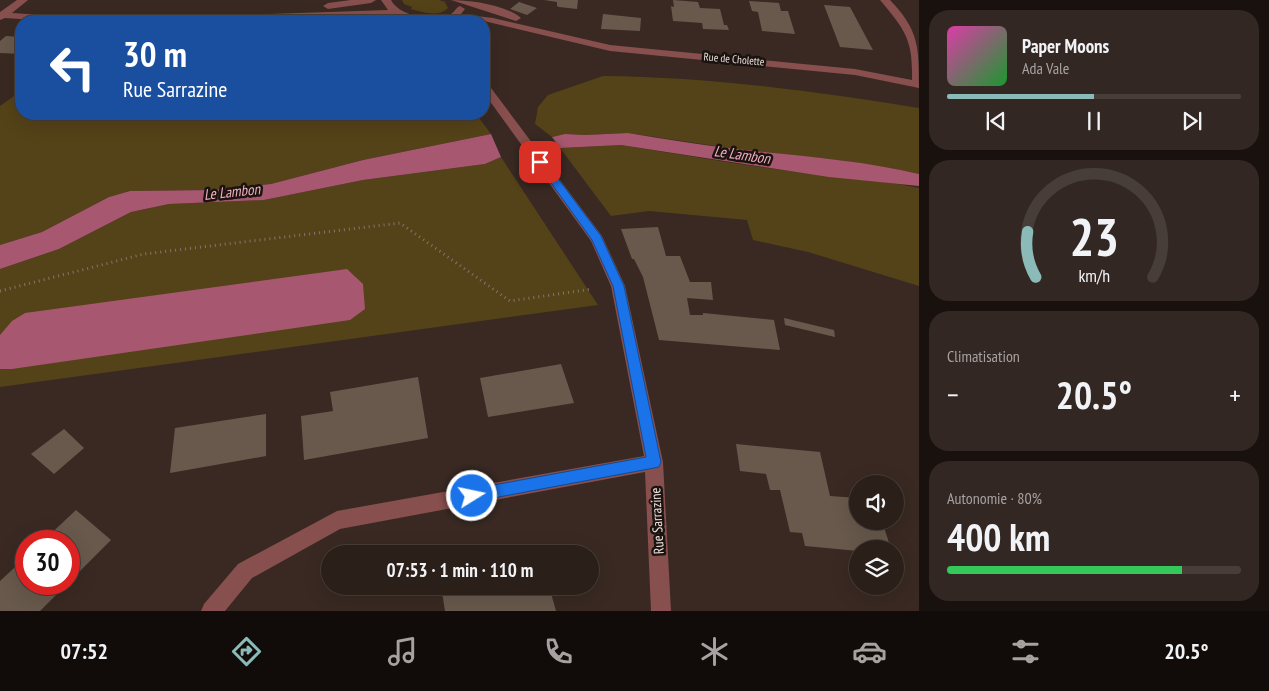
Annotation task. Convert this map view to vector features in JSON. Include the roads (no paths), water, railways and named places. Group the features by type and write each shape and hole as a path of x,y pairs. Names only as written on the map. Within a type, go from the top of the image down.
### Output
{"street":[{"path":"1,16 23,0"},
{"path":"258,15 371,0"},
{"path":"386,0 389,7 405,15"},
{"path":"455,15 460,8 456,0"},
{"name":"Rue de Cholette","path":"456,0 490,8 550,33"},
{"path":"884,0 896,10 910,32 918,58 918,84"},
{"path":"320,15 398,13"},
{"path":"1,16 15,17"},
{"name":"Rue de Cholette","path":"490,21 610,48 845,71 918,84"},
{"name":"Rue Sarrazine","path":"490,94 597,239 618,286 654,462 661,611"},
{"path":"211,611 244,571 337,520 654,462"}],"water":[{"name":"Le Lambon","path":"628,133 710,146 829,159 897,169 919,174 919,186 829,177 621,145 560,148 552,137 565,134"},
{"name":"Le Lambon","path":"491,134 501,157 485,164 363,180 264,200 169,204 131,212 59,249 0,269 0,245 42,232 109,197 130,191 212,190 271,184 363,160"},
{"path":"347,269 363,284 365,309 350,320 12,369 0,369 0,335 12,321 25,313"}]}
